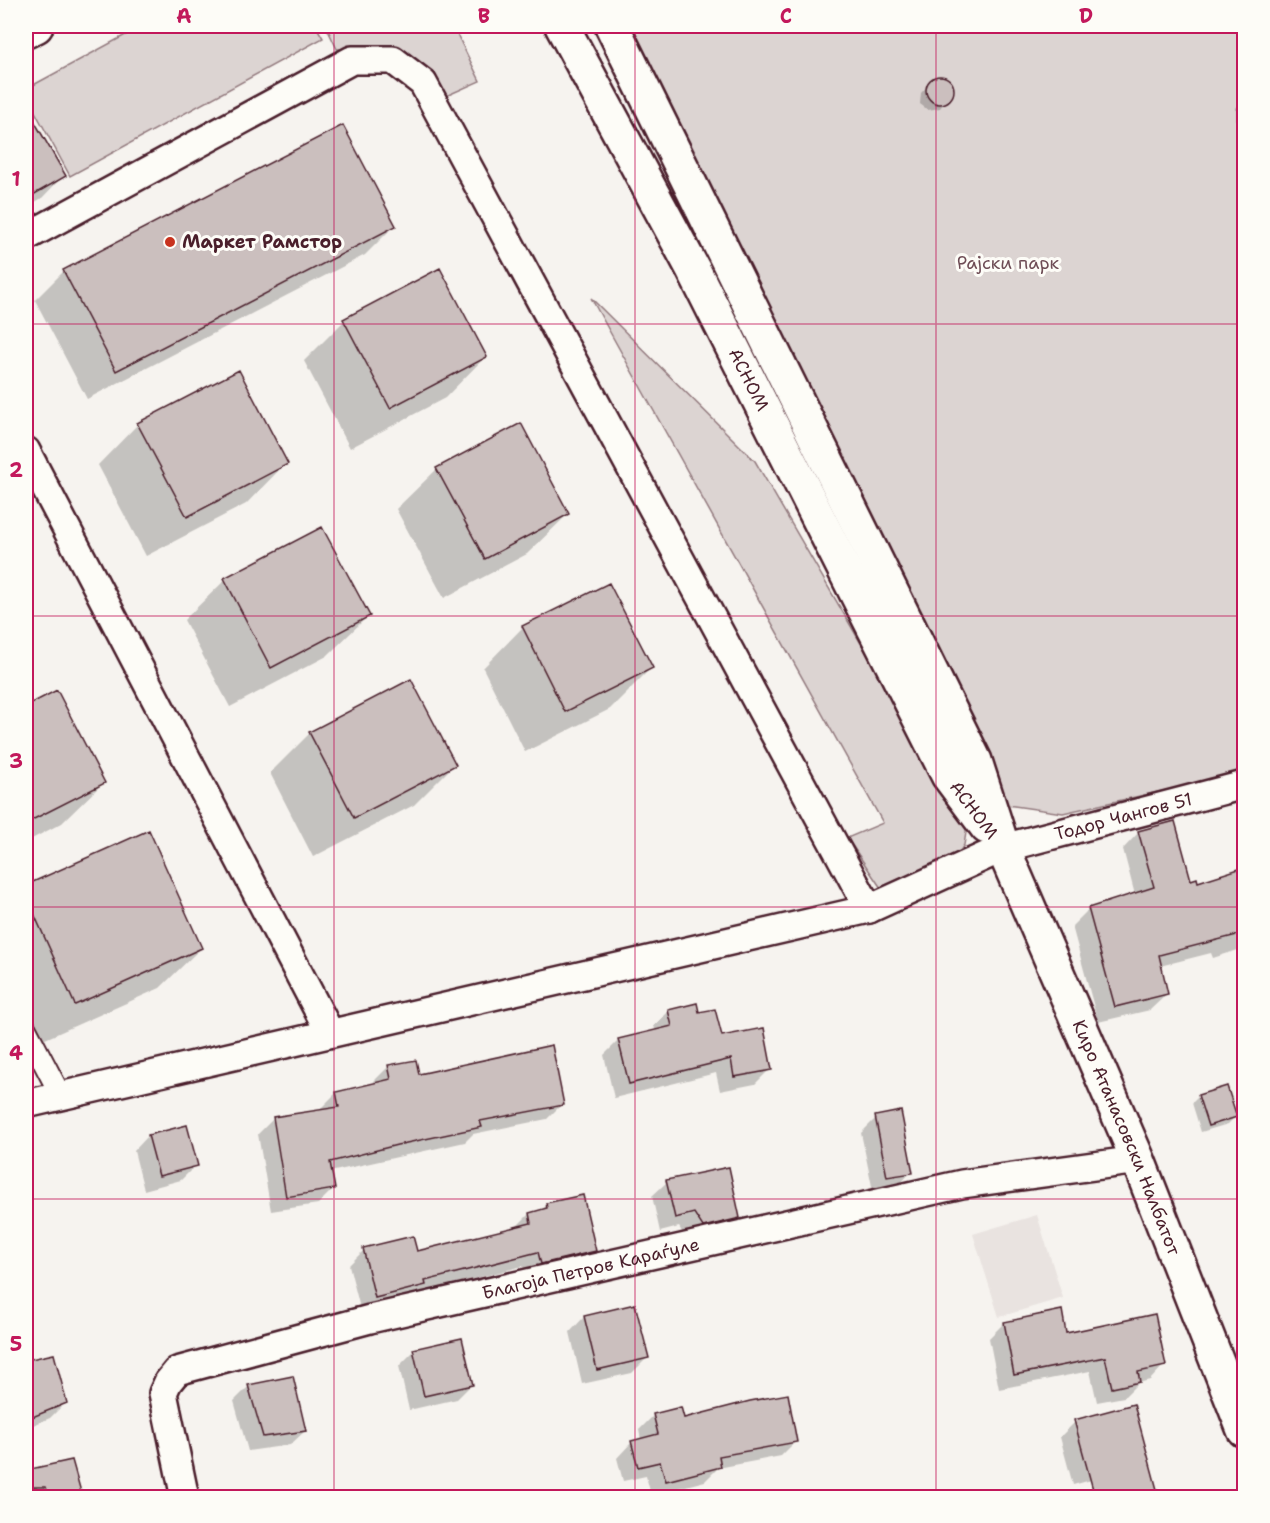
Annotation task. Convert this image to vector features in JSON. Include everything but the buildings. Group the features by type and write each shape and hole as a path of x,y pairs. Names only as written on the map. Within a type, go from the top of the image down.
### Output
{"street":[{"path":"26,31 36,26"},
{"name":"АСНОМ","path":"562,26 693,269 948,775 1003,848"},
{"name":"АСНОМ","path":"612,26 975,761 1003,848"},
{"path":"26,237 352,60 393,60 423,83 869,909"},
{"path":"26,450 330,1033"},
{"name":"Тодор Чангов 51","path":"26,1104 869,909 1003,848 1245,785"},
{"name":"Киро Атанасовски Налбатот","path":"1003,848 1138,1160 1245,1430"},
{"path":"26,1029 61,1096"},
{"name":"Благоја Петров Караѓуле","path":"185,1497 163,1393 177,1371 370,1319 962,1184 1138,1160"}],"shaded area":[{"path":"1037,1215 1063,1298 999,1317 973,1234"}],"green space":[{"path":"142,26 316,26 323,38 70,176 26,95 26,89"},
{"path":"326,26 453,26 480,81 446,96 429,71 416,59 378,50 337,49"},
{"name":"Рајски парк","path":"631,26 1244,26 1244,773 1063,813 1007,805"},
{"path":"591,298 755,461 967,826 964,845 951,865 883,891 847,838 883,823"}],"place":[{"name":"Маркет Рамстор","path":"170,242"}]}
